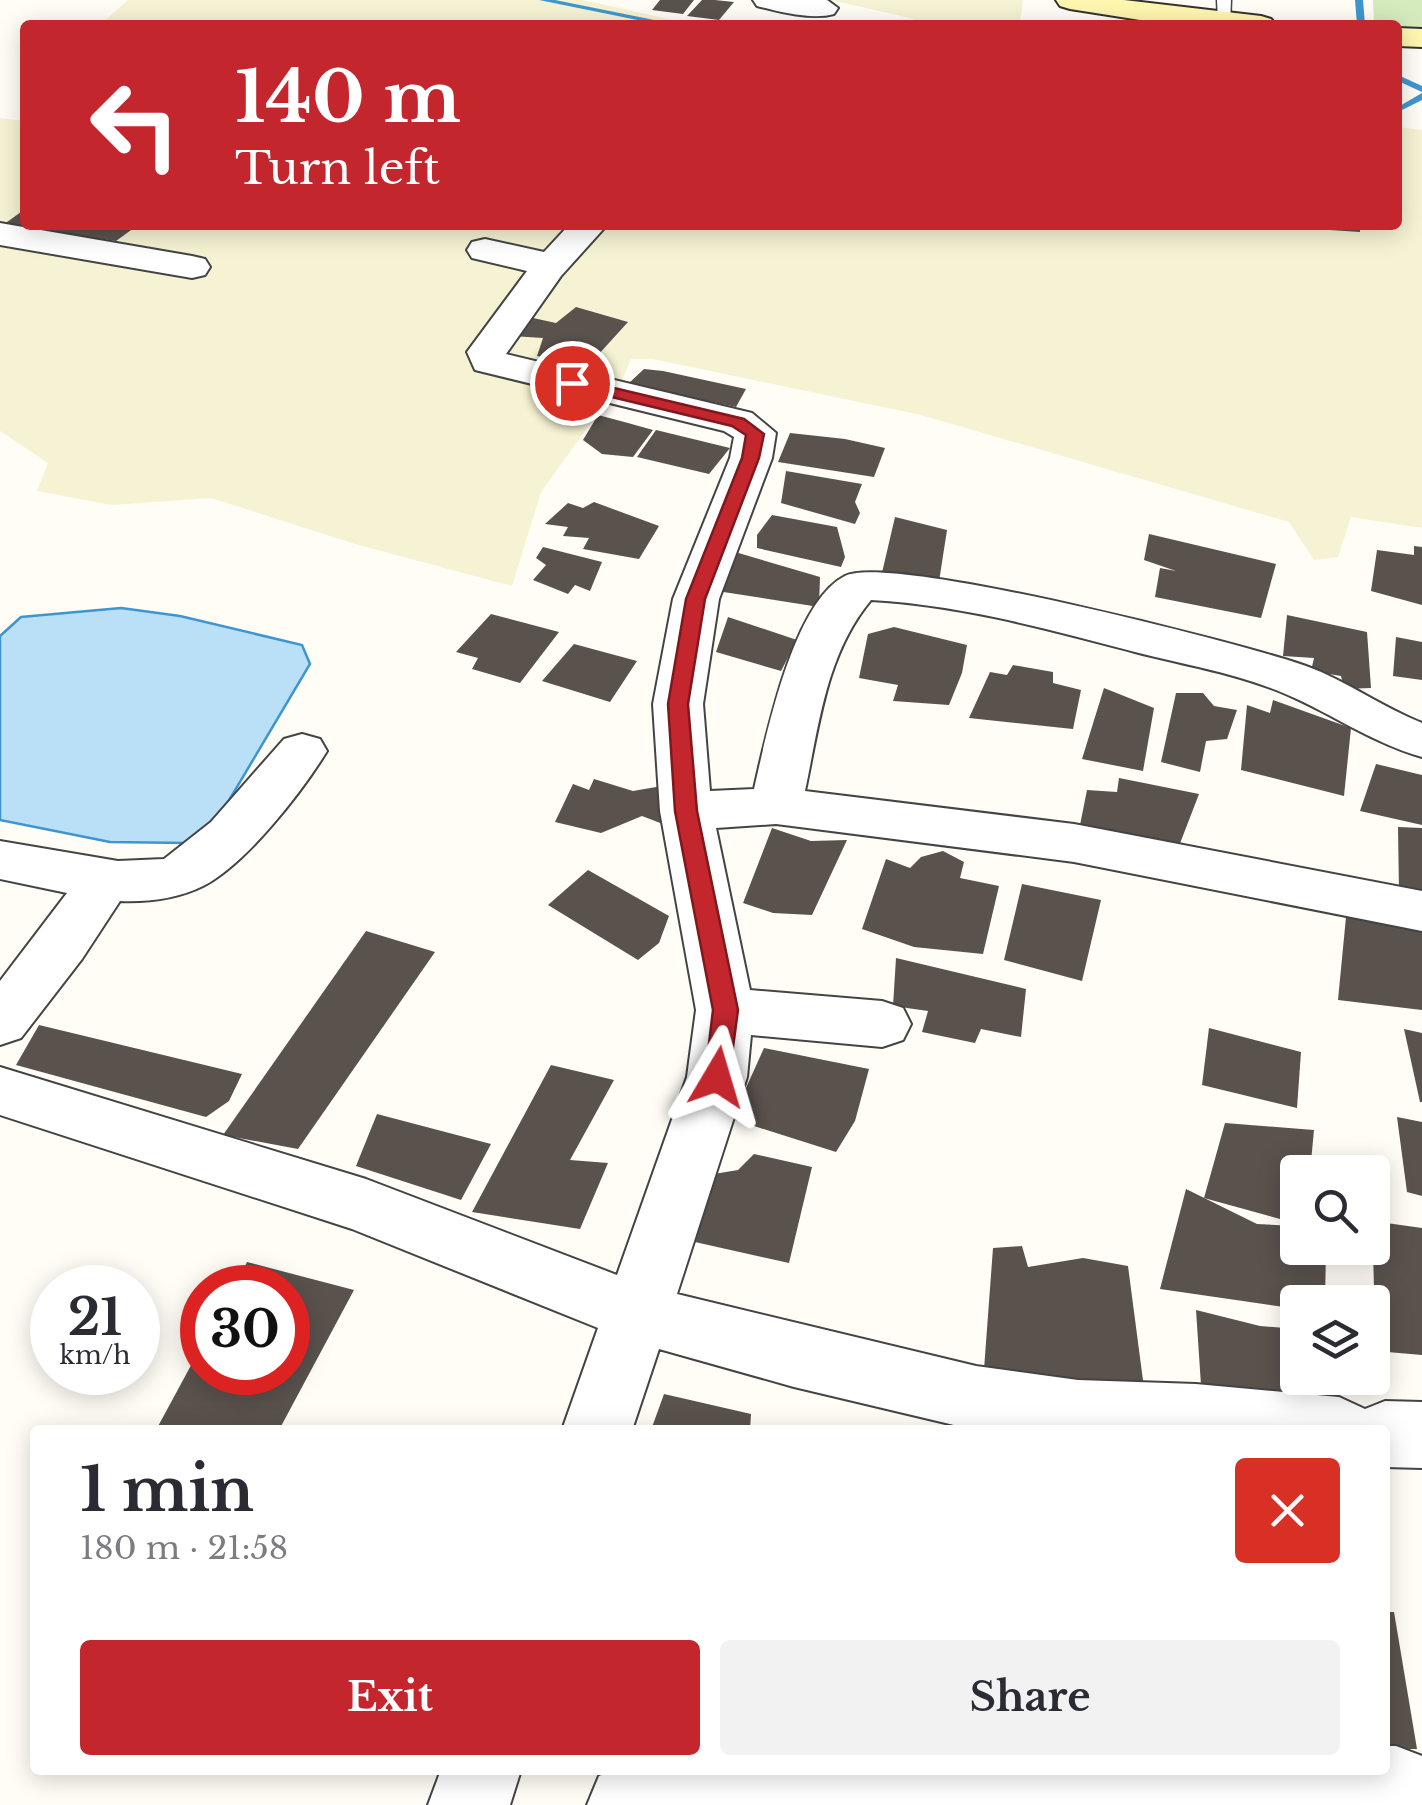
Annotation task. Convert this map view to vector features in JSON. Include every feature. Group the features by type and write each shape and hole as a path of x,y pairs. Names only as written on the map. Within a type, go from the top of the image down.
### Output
{"street":[{"path":"766,0 824,8"},
{"path":"1070,0 1174,20"},
{"path":"1191,20 1225,11"},
{"path":"584,230 548,268 492,342 486,352 489,362 738,422 755,434 750,458 696,599 678,704 686,811 726,1010 717,1077 599,1425"},
{"path":"0,234 192,267"},
{"path":"485,250 534,260 548,268"},
{"path":"776,806 814,648 842,603 859,586 896,586 980,598 1264,670 1313,687 1404,736 1422,740"},
{"path":"0,860 138,882 181,875 208,855 302,752"},
{"path":"686,811 776,806 1074,844 1422,911"},
{"path":"0,1022 62,944 106,878"},
{"path":"726,1010 882,1024"},
{"path":"0,1091 366,1206 638,1313 794,1356 976,1398 1078,1413 1284,1425"},
{"path":"1390,1434 1422,1435"},
{"path":"469,1805 479,1775"},
{"path":"628,1805 1396,1786"}],"shaded area":[{"path":"128,0 583,0 673,20 106,20"},
{"path":"831,0 1023,0 1021,20 914,19"},
{"path":"0,118 20,120 20,230 1402,230 1402,128 1422,130 1422,528 1351,517 1338,557 1314,560 1289,522 921,415 653,359 631,359 622,380 541,492 512,586 355,544 211,498 112,505 37,491 48,463 0,431"}],"green space":[{"path":"1373,0 1422,0 1422,29 1402,27 1402,20 1374,20"}],"water":[{"path":"121,608 180,616 302,645 310,664 212,829 187,843 110,842 0,820 0,636 21,617"}],"building":[{"path":"660,0 694,0 683,14 652,10"},
{"path":"702,0 734,2 719,20 687,16"},
{"path":"20,213 20,227 3,225"},
{"path":"38,230 131,230 116,241"},
{"path":"576,307 628,322 588,366 537,356 543,338 512,336 533,318 556,323"},
{"path":"644,369 746,389 736,407 628,384"},
{"path":"598,415 653,430 633,457 602,454 583,440"},
{"path":"656,430 730,448 709,474 637,457"},
{"path":"790,433 885,448 874,477 778,462"},
{"path":"786,471 862,484 855,502 860,513 855,524 781,503"},
{"path":"594,502 659,526 639,559 583,549 589,538 563,536 568,527 545,524 568,503 583,508"},
{"path":"772,515 837,527 845,557 841,567 757,548 757,535"},
{"path":"895,517 947,530 938,588 881,577"},
{"path":"1149,534 1276,564 1261,618 1155,597 1160,568 1176,571 1144,560"},
{"path":"1414,546 1422,547 1422,605 1371,591 1377,550 1414,555"},
{"path":"543,547 602,562 590,591 575,585 568,594 533,580 546,565 536,558"},
{"path":"735,552 820,577 819,607 717,591"},
{"path":"491,614 559,632 520,683 472,669 478,658 456,652"},
{"path":"1287,615 1367,632 1371,688 1344,689 1341,676 1311,671 1314,658 1283,656"},
{"path":"728,617 797,640 781,671 716,652"},
{"path":"894,627 967,645 962,673 949,705 893,701 898,685 859,678 868,634"},
{"path":"1396,637 1422,642 1422,680 1393,676"},
{"path":"574,644 637,661 610,702 542,681"},
{"path":"1013,665 1053,672 1053,683 1081,690 1073,729 969,718 990,672 1007,675"},
{"path":"1104,688 1154,708 1143,771 1082,759"},
{"path":"1176,693 1203,693 1214,706 1237,710 1227,739 1206,741 1200,772 1161,762"},
{"path":"1273,700 1351,728 1344,796 1241,770 1247,705 1270,713"},
{"path":"1376,764 1422,775 1422,825 1360,811"},
{"path":"1119,778 1199,794 1179,846 1079,830 1087,790 1117,792"},
{"path":"594,779 633,791 662,786 668,826 642,816 601,833 555,822 573,784 589,790"},
{"path":"1398,827 1422,828 1422,895 1399,892"},
{"path":"772,828 811,841 847,840 812,915 773,913 743,903"},
{"path":"943,851 964,862 960,878 999,886 983,954 914,947 862,929 886,859 910,868 921,857"},
{"path":"588,870 669,916 659,943 638,960 548,905"},
{"path":"1022,884 1101,900 1082,981 1004,960"},
{"path":"1346,917 1422,931 1422,1010 1338,1000"},
{"path":"366,931 435,952 298,1149 223,1135"},
{"path":"896,958 1026,989 1021,1037 981,1029 975,1043 922,1032 928,1011 893,1006"},
{"path":"39,1025 242,1074 229,1101 206,1117 16,1065"},
{"path":"1209,1028 1301,1052 1297,1108 1202,1085"},
{"path":"1404,1029 1422,1033 1422,1102 1420,1102"},
{"path":"764,1048 869,1069 855,1121 836,1152 732,1119"},
{"path":"551,1065 614,1080 570,1160 608,1163 580,1229 472,1212"},
{"path":"377,1114 491,1144 461,1200 356,1166"},
{"path":"1397,1117 1422,1122 1422,1196 1407,1192"},
{"path":"1225,1123 1314,1130 1312,1155 1280,1155 1280,1219 1204,1198"},
{"path":"754,1154 812,1167 789,1263 686,1240 708,1175 738,1170"},
{"path":"1186,1189 1257,1224 1280,1225 1280,1265 1326,1265 1325,1285 1280,1285 1280,1306 1160,1289"},
{"path":"1390,1224 1422,1228 1422,1355 1390,1352 1390,1285 1374,1285 1373,1265 1390,1265"},
{"path":"1022,1246 1028,1267 1083,1258 1128,1266 1144,1388 983,1383 993,1248"},
{"path":"310,1278 354,1290 310,1372"},
{"path":"1196,1310 1280,1328 1280,1394 1201,1385"},
{"path":"180,1386 180,1395 298,1395 282,1425 159,1425"},
{"path":"664,1394 751,1414 750,1425 653,1425"},
{"path":"1285,1395 1335,1395 1336,1401"},
{"path":"1390,1612 1394,1612 1417,1749 1390,1749"}],"waterway":[{"path":"543,0 649,20"},
{"path":"1359,0 1361,20"},
{"path":"1402,80 1422,89"},
{"path":"1402,108 1422,96"}],"route":[{"path":"572,383 738,422 755,434 750,458 696,599 678,704 686,811 726,1010 717,1077"}]}
